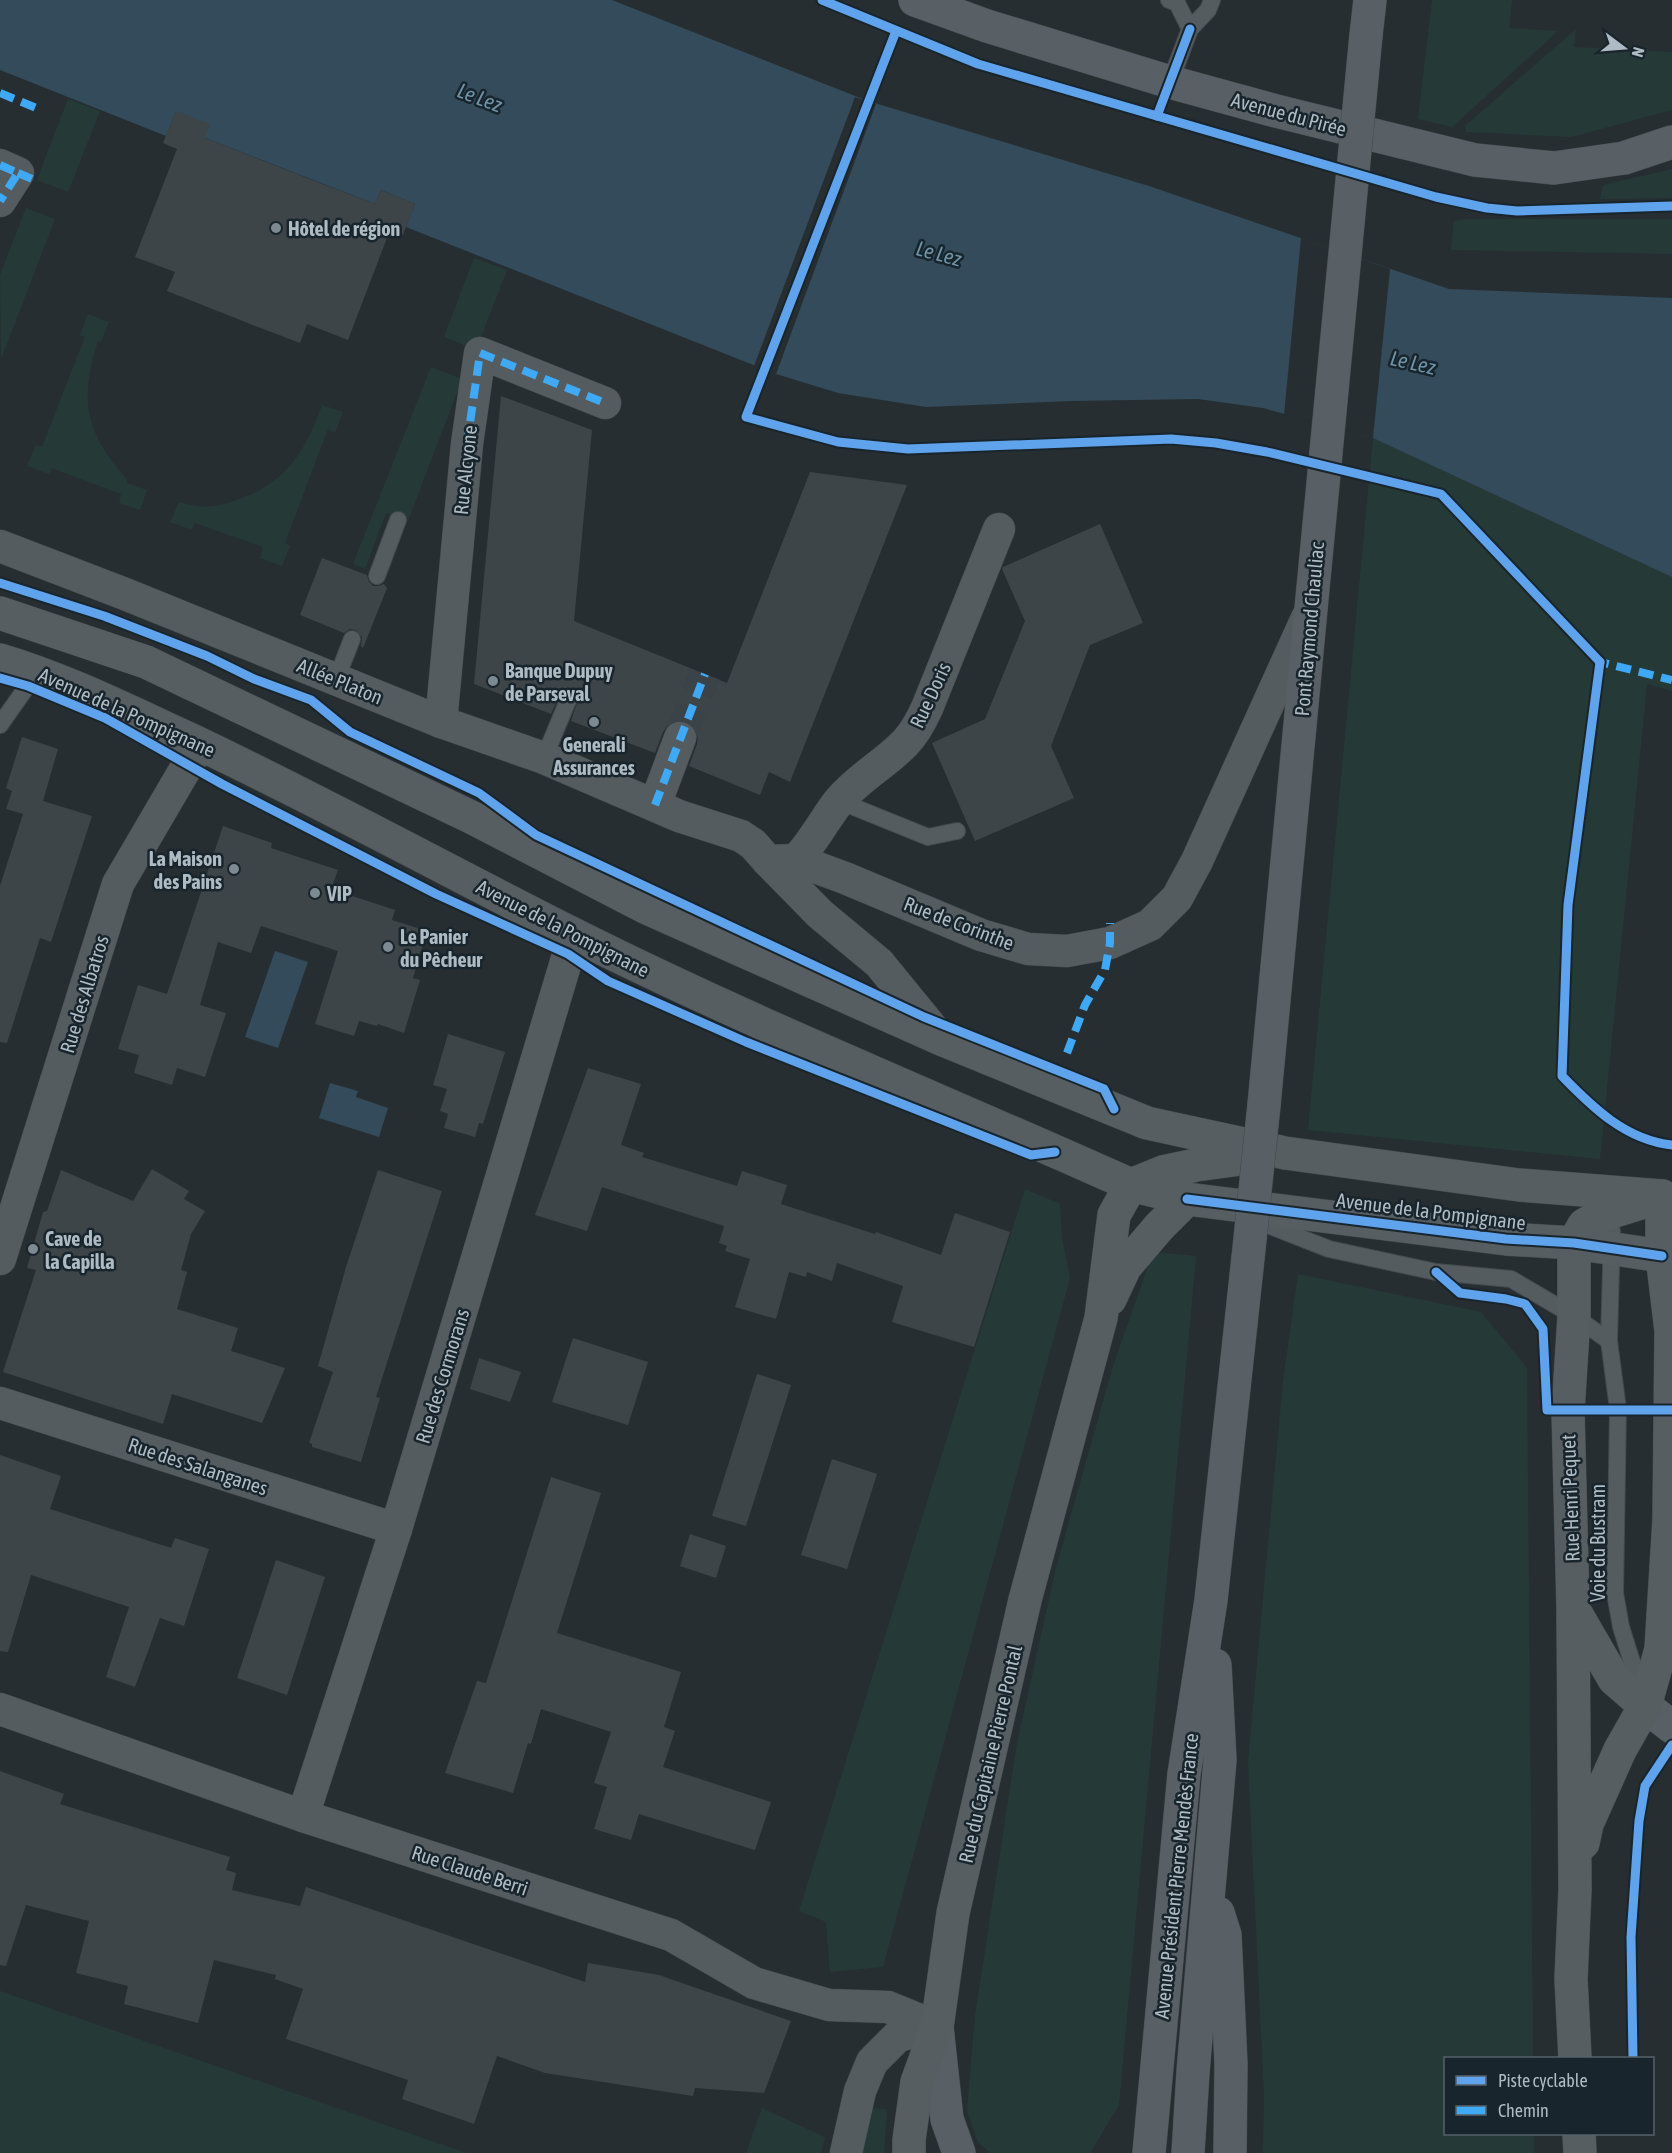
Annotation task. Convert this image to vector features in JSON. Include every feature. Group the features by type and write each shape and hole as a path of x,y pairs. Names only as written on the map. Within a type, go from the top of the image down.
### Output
{"main road":[{"name":"Avenue du Pirée","path":"915,0 987,26 1170,82 1276,111 1475,160 1554,168 1624,158 1672,142"},
{"name":"Pont Raymond Chauliac","path":"1248,1258 1370,0"},
{"name":"Avenue de la Pompignane","path":"0,613 146,662 471,817 646,908 941,1039 1147,1122 1285,1153 1519,1185 1667,1197"},
{"name":"Avenue de la Pompignane","path":"0,660 38,671 200,744 574,934 736,1013 1131,1185 1187,1199 1506,1239 1574,1244 1667,1256"},
{"name":"Avenue de la Pompignane","path":"1131,1185 1163,1172 1196,1165 1285,1153"},
{"name":"Rue du Capitaine Pierre Pontal","path":"909,2153 917,2082 937,2027 953,1913 1014,1647 1101,1318 1114,1215 1131,1185"},
{"path":"1574,1244 1584,1225 1602,1215 1667,1197"},
{"name":"Rue Henri Pequet","path":"1575,1889 1587,1824 1620,1750 1646,1706 1661,1649 1669,1519 1671,1331 1667,1197"},
{"name":"Rue du Capitaine Pierre Pontal","path":"1101,1318 1125,1267 1159,1227 1187,1199"},
{"name":"Rue Henri Pequet","path":"1574,1244 1574,1316 1568,1411 1573,1608 1575,1889 1571,1979 1575,2057"},
{"name":"Avenue Président Pierre Mendès France","path":"1149,2153 1184,1774 1211,1600 1248,1258"},
{"name":"Avenue Président Pierre Mendès France","path":"1188,2153 1192,2072 1220,1760 1211,1600"},
{"name":"Rue Henri Pequet","path":"1573,1608 1614,1678 1646,1706"},
{"path":"1646,1706 1672,1727"},
{"path":"1209,1888 1225,1935 1231,2064 1230,2153"},
{"path":"937,2027 947,2119 959,2153"},
{"path":"1125,2153 1135,2135 1155,2085"},
{"path":"1579,2135 1580,2153"}],"street":[{"path":"0,201 17,172"},
{"name":"Rue Alcyone","path":"441,722 466,444 480,353 605,403"},
{"name":"Rue Doris","path":"782,860 806,849 812,837 839,801 855,784 905,744 916,730 999,529"},
{"name":"Allée Platon","path":"0,546 441,722 544,758 667,811"},
{"name":"Rue de Corinthe","path":"667,811 741,836 782,860 845,878 981,935 1028,949 1067,951 1110,943 1150,925 1177,897 1197,861 1311,609"},
{"path":"667,811 680,738"},
{"name":"Rue des Albatros","path":"0,1259 118,884 200,744"},
{"name":"Avenue de la Pompignane","path":"782,860 820,914 879,963 941,1039"},
{"name":"Rue des Cormorans","path":"303,1816 396,1529 574,934"},
{"name":"Rue des Salanganes","path":"0,1403 396,1529"},
{"name":"Rue Claude Berri","path":"0,1709 303,1816 671,1935 754,1983 829,2004 888,2007 937,2027"},
{"path":"846,2153 860,2091 872,2062 898,2036 937,2027"}],"lane":[{"path":"1170,82 1190,29 1208,10 1212,0"},
{"path":"1173,2 1190,29"},
{"path":"377,576 398,520"},
{"path":"336,680 352,639"},
{"path":"0,725 38,671"},
{"path":"544,758 569,698"},
{"path":"839,801 928,837 957,831"},
{"path":"1567,1189 1598,1208 1602,1215"},
{"path":"1187,1199 1271,1225 1329,1249 1436,1272 1510,1279 1574,1316 1609,1341"},
{"name":"Voie du Bustram","path":"1602,1215 1611,1231 1609,1341 1618,1409 1615,1593 1621,1627 1646,1706"}],"green space":[{"path":"1432,0 1512,0 1509,28 1558,31 1452,127 1418,119"},
{"path":"1576,29 1574,47 1672,52 1672,110 1571,137 1466,132 1465,126"},
{"path":"68,99 100,111 68,192 37,180"},
{"path":"1672,169 1672,198 1600,199 1603,185"},
{"path":"26,208 55,219 1,359 0,275"},
{"path":"1465,219 1672,219 1672,254 1451,250 1454,221"},
{"path":"474,258 507,270 476,350 444,337"},
{"path":"88,314 109,322 101,342 98,341 89,381 88,398 94,431 113,463 127,479 127,483 147,490 140,510 119,503 121,494 51,468 49,474 27,466 36,445 42,447 85,337 80,335"},
{"path":"431,367 462,379 408,521 386,513 365,569 353,564"},
{"path":"322,405 343,412 335,432 328,429 285,543 290,546 282,566 260,558 263,547 195,523 192,530 170,522 179,502 202,507 221,505 254,493 281,475 301,451"},
{"path":"1373,438 1672,577 1672,691 1647,684 1600,1159 1308,1130"},
{"path":"1025,1189 1060,1204 1062,1237 1070,1278 883,1967 830,1972 826,1922 799,1911"},
{"path":"1153,1252 1196,1256 1119,2105 1090,2153 991,2153 978,2142 967,2111 975,2016 1017,1743 1056,1568 1113,1366"},
{"path":"1298,1274 1481,1312 1527,1368 1533,2057 1444,2057 1444,2135 1534,2135 1534,2153 1263,2153 1264,2095 1248,1762 1283,1381"},
{"path":"0,1991 466,2153 0,2153"},
{"path":"869,2107 887,2110 884,2153 861,2153"},
{"path":"762,2108 825,2137 821,2153 746,2153"}],"water":[{"name":"Le Lez","path":"0,0 612,0 868,101 1149,186 1449,289 1672,298 1672,577 1373,438 1263,408 1198,399 926,407 838,393 776,374 406,227 415,204 381,190 375,204 205,138 176,111 166,136 0,70"},
{"path":"275,951 308,962 278,1048 245,1037"},
{"path":"330,1083 358,1091 356,1097 388,1108 379,1137 319,1118"}],"pier":[{"path":"855,97 876,104 776,374 754,366"},
{"path":"1301,238 1390,269 1373,438 1284,415"}],"building":[{"name":"Hôtel de région","path":"176,111 210,124 205,138 333,188 375,204 381,190 415,204 403,235 390,230 348,340 307,324 300,343 258,327 167,291 175,272 135,257 177,149 163,143"},
{"path":"501,396 592,430 574,621 727,683 810,472 907,485 790,782 769,772 760,795 689,766 698,736 694,727 686,721 676,720 668,725 655,753 571,721 579,697 578,692 572,688 562,690 551,714 474,684"},
{"path":"1100,524 1143,623 1090,645 1051,746 1074,798 975,841 932,743 985,719 1025,621 1003,567"},
{"path":"322,558 367,575 373,586 384,584 387,588 363,648 361,646 362,637 356,630 350,629 344,633 300,615"},
{"path":"22,737 58,749 43,801 92,816 51,942 40,938 7,1043 0,1042 0,886 23,814 6,809 12,791 6,788"},
{"path":"223,826 272,843 271,848 338,870 331,889 395,910 392,920 427,931 413,978 420,980 404,1033 378,1024 377,1026 359,1021 354,1036 315,1024 338,951 261,926 251,953 218,942 200,1005 226,1013 205,1077 177,1068 172,1085 134,1073 139,1055 118,1049 138,985 167,994"},
{"path":"448,1034 505,1052 483,1124 479,1123 475,1137 444,1128 448,1114 440,1111 447,1089 433,1085"},
{"path":"588,1068 641,1084 621,1145 644,1153 642,1157 737,1186 742,1171 787,1185 781,1204 875,1234 876,1232 941,1255 955,1213 1010,1232 974,1347 892,1322 903,1286 837,1263 832,1281 807,1272 806,1277 789,1272 776,1319 735,1307 750,1259 725,1251 727,1246 719,1243 724,1226 602,1187 587,1231 535,1215"},
{"path":"152,1169 189,1191 184,1199 205,1211 191,1234 181,1270 187,1272 177,1309 238,1328 231,1351 285,1368 262,1423 172,1394 163,1424 3,1372 36,1270 27,1268 43,1212 47,1211 61,1170 133,1201"},
{"path":"378,1170 442,1191 376,1397 380,1398 361,1462 312,1447 309,1443 333,1372 318,1366 346,1267"},
{"path":"573,1338 648,1362 628,1425 552,1402"},
{"path":"479,1358 521,1372 510,1402 470,1389"},
{"path":"757,1374 791,1385 746,1526 712,1516"},
{"path":"0,1455 61,1476 50,1509 171,1548 175,1538 209,1549 184,1626 160,1618 135,1687 106,1677 129,1607 31,1575 8,1652 0,1651"},
{"path":"832,1459 877,1474 847,1569 801,1555"},
{"path":"551,1477 601,1493 557,1633 681,1672 664,1727 675,1731 663,1767 771,1802 755,1850 639,1814 631,1840 594,1829 607,1787 594,1783 611,1732 541,1709 513,1793 445,1773 477,1681 486,1683"},
{"path":"690,1534 726,1546 716,1578 680,1566"},
{"path":"276,1560 325,1577 287,1695 237,1678"},
{"path":"0,1771 64,1794 60,1804 230,1857 226,1870 236,1873 232,1890 300,1906 306,1887 585,1982 588,1963 659,1975 791,2021 764,2093 695,2088 693,2096 545,2073 497,2056 474,2124 402,2099 408,2080 286,2039 303,1989 275,1979 276,1975 214,1960 198,2023 124,2004 128,1986 76,1973 89,1921 26,1905 6,1966 0,1965"}],"tunnel":[{"path":"680,738 705,674"}],"marked path":[{"path":"0,93 41,110"},
{"path":"0,165 18,173 0,201"},
{"path":"18,173 32,179"},
{"path":"467,444 480,353 605,403"},
{"path":"1599,668 1600,662 1672,680"},
{"path":"655,805 705,674"},
{"path":"1067,1053 1085,1005 1105,970 1110,943 1110,923"}],"cycle path":[{"path":"822,0 978,64 1436,197 1487,208 1517,211 1672,206"},
{"path":"1157,116 1190,29"},
{"path":"896,31 746,417 838,442 908,449 1171,439 1216,443 1267,452 1441,494 1600,662"},
{"path":"0,583 104,616 207,656 254,679 311,700 350,732 479,793 536,835 924,1017 1104,1089 1114,1109"},
{"path":"1600,662 1568,905 1562,1076 1611,1121 1640,1137 1672,1145"},
{"path":"0,678 28,686 105,718 222,784 436,894 568,954 608,981 746,1042 1031,1155 1055,1152"},
{"path":"1187,1199 1506,1239 1574,1243 1662,1256"},
{"path":"1436,1272 1460,1293 1525,1304 1543,1329 1547,1410 1672,1410"},
{"path":"1633,2057 1631,1937 1639,1821 1645,1786 1672,1745"}],"place":[{"name":"Hôtel de région","path":"276,228"},
{"name":"Banque Dupuy de Parseval","path":"493,681"},
{"name":"Generali Assurances","path":"594,722"},
{"name":"La Maison des Pains","path":"234,869"},
{"name":"VIP","path":"315,893"},
{"name":"Le Panier du Pêcheur","path":"388,947"},
{"name":"Cave de la Capilla","path":"33,1249"}]}
